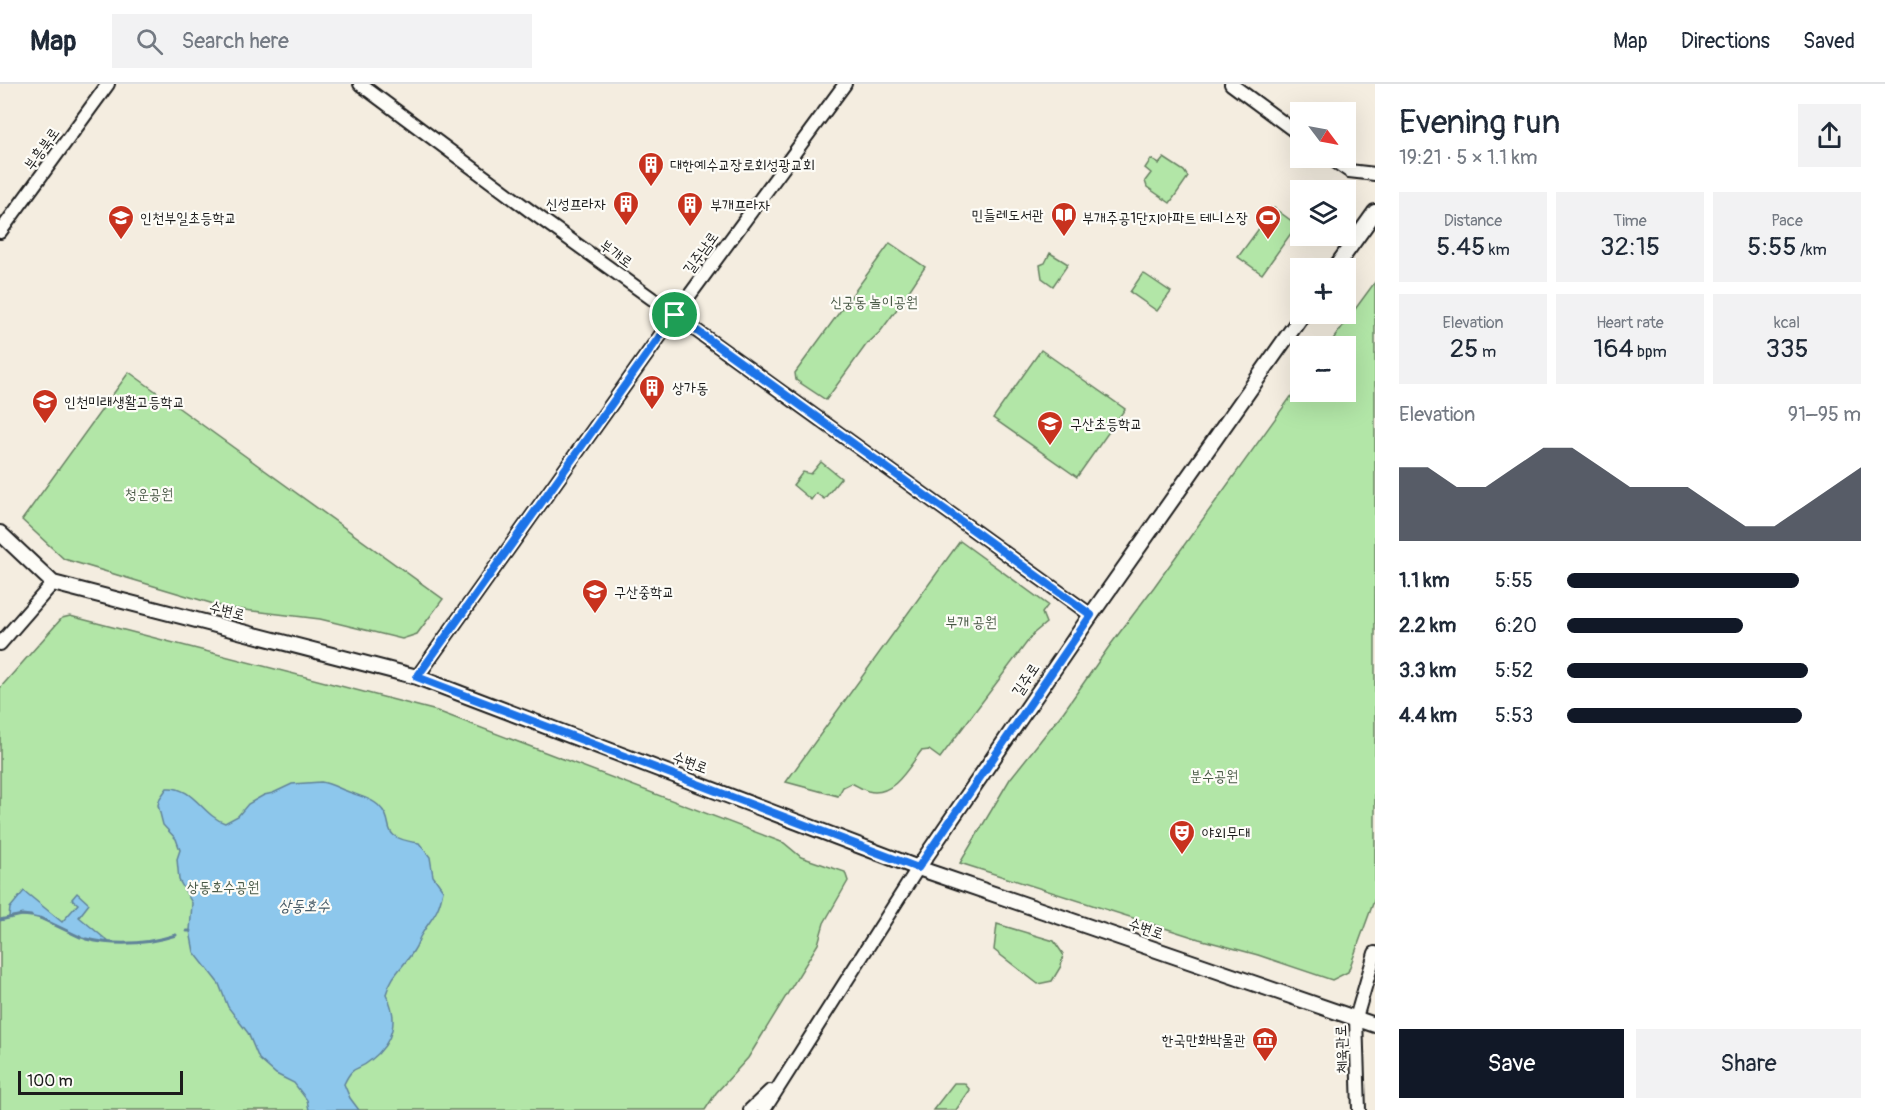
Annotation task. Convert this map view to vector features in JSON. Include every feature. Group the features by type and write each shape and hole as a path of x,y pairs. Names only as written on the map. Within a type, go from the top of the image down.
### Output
{"main road":[{"path":"1342,258 1375,212"},
{"name":"길주로","path":"918,868 1091,615 1296,324"},
{"name":"수변로","path":"0,533 53,583 417,677 918,868 1375,1025"}],"street":[{"name":"부흥북로","path":"0,232 108,84"},
{"name":"부개로","path":"360,84 529,210 1091,615"},
{"name":"길주남로","path":"417,677 675,315 845,84"},
{"path":"1231,84 1290,128"},
{"path":"1345,168 1349,171 1375,174"},
{"path":"0,644 53,583"},
{"name":"길주로","path":"764,1110 918,868"},
{"name":"체육관로","path":"1359,1110 1356,1018 1375,953"},
{"name":"길주로","path":"750,1110 788,1073"},
{"name":"길주로","path":"772,1110 788,1073"}],"green space":[{"path":"1164,158 1184,171 1188,177 1170,203 1147,187 1145,181 1151,173 1145,168 1151,159 1159,164"},
{"name":"부개주공1단지아파트 테니스장","path":"1274,208 1290,220 1290,235 1262,274 1238,257"},
{"name":"신궁동 놀이공원","path":"890,243 925,267 880,332 866,345 826,400 796,380 795,373"},
{"path":"1050,253 1068,264 1053,286 1042,278 1040,265 1045,263"},
{"path":"1143,273 1171,292 1157,311 1130,292"},
{"name":"분수공원","path":"1375,282 1375,898 1348,972 1332,980 960,863 1010,779 1064,711 1290,398 1290,402 1356,402 1356,336 1335,336 1344,324 1356,324 1356,308"},
{"path":"1041,350 1125,409 1077,477 993,418"},
{"name":"청운공원","path":"129,372 443,599 417,634 402,639 320,619 227,608 64,559 22,520"},
{"path":"821,462 841,478 824,499 816,493 811,500 793,485 803,472 811,474"},
{"name":"부개 공원","path":"960,541 1048,605 1042,613 1046,623 1034,633 940,758 929,750 921,751 906,773 893,786 877,792 868,791 851,783 843,787 838,796 786,782"},
{"name":"상동호수공원","path":"70,616 437,711 784,843 801,857 845,872 848,881 824,923 818,944 748,1058 716,1093 705,1110 0,1110 0,688 62,618"},
{"path":"997,924 1054,941 1063,954 1061,966 1052,981 1038,984 994,950"},
{"path":"954,1083 964,1083 970,1090 956,1110 933,1110"}],"water":[{"name":"상동호수","path":"321,782 366,798 378,805 387,818 392,833 405,840 419,843 430,857 433,876 443,890 434,915 410,956 395,975 386,994 393,1021 385,1046 366,1064 353,1071 344,1084 359,1110 309,1110 307,1100 294,1083 276,1074 259,1059 248,1033 228,1007 219,984 194,952 190,931 192,903 179,880 177,859 180,850 176,839 163,825 158,805 167,788 176,789 191,796 210,814 225,823 238,816 248,804 264,795 292,784"},
{"path":"24,891 62,922 78,904 72,899 77,893 89,904 79,917 110,943 82,938 39,918 9,917 10,908"}],"waterway":[{"path":"0,920 22,915 31,916"},
{"path":"40,918 80,937"},
{"path":"86,939 109,943 131,943 176,935"}],"place":[{"name":"대한예수교장로회성광교회","path":"651,188"},
{"name":"신성프라자","path":"626,227"},
{"name":"부개프라자","path":"690,228"},
{"name":"민들레도서관","path":"1064,238"},
{"name":"인천부일초등학교","path":"121,241"},
{"name":"부개주공1단지아파트 테니스장","path":"1268,241"},
{"name":"상가동","path":"652,411"},
{"name":"인천미래생활고등학교","path":"45,425"},
{"name":"구산초등학교","path":"1050,447"},
{"name":"구산중학교","path":"595,615"},
{"name":"야외무대","path":"1182,856"},
{"name":"한국만화박물관","path":"1265,1063"}],"route":[{"path":"675,315 1091,615 918,868 417,677 675,315"}]}
